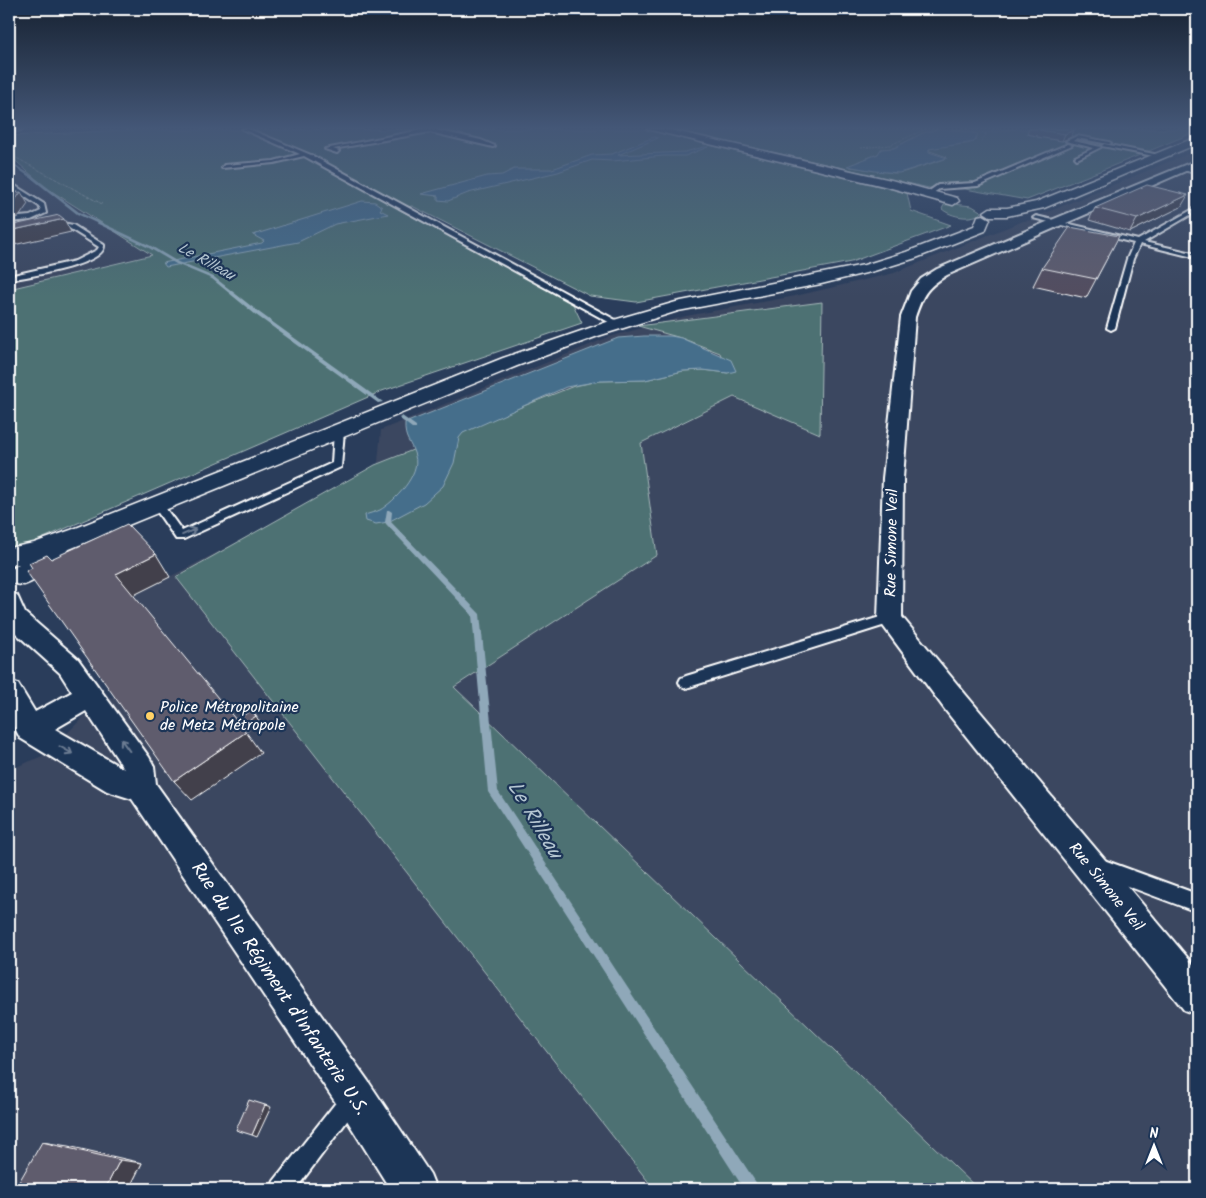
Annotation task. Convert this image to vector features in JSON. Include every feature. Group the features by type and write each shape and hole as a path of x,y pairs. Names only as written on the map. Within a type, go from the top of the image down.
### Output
{"main road":[{"path":"873,185 929,199 967,202"},
{"path":"12,571 45,558 80,536 510,362 619,324 675,308 715,298 869,268 913,255 962,226 980,228 984,212 1040,205 1089,185"}],"street":[{"name":"Rue Simone Veil","path":"1140,185 1044,220 942,272 926,282 916,294 908,317 900,387 893,478 890,619 956,703 1197,997"},
{"name":"Rue du 11e Régiment d'Infanterie U.S.","path":"9,601 14,618 69,666 139,766 142,789 354,1095 415,1189"},
{"path":"30,729 89,696"},
{"path":"11,701 30,729 118,781 142,789"}],"lane":[{"path":"9,220 31,218 44,212 42,205 10,185"},
{"path":"363,185 619,324"},
{"path":"929,199 938,187 976,185"},
{"path":"1111,328 1130,259 1138,243 1197,209"},
{"path":"1044,220 1197,256"},
{"path":"9,228 35,225"},
{"path":"9,278 85,260 100,252 102,246 67,225 46,227"},
{"path":"157,504 180,536 338,465 340,431"},
{"path":"686,682 890,619"},
{"path":"1087,863 1197,903"},
{"path":"282,1189 354,1095"}],"path":[{"path":"66,185 102,204"}],"shaded area":[{"path":"9,185 41,185 152,255 9,289"},
{"path":"454,185 503,185 468,193 448,201 438,200 438,196 421,194"},
{"path":"1113,185 1197,185 1197,1189 9,1189 9,770 47,754 87,713 117,694 46,593 142,546 171,576 377,471 381,430 609,337 686,316 795,296 894,273 1023,221 1033,220"},
{"path":"362,201 375,202 382,207 380,210 388,214 335,224 298,242 166,267 163,263 262,243 264,241 253,235"},
{"path":"644,336 681,338 731,360 736,371 728,373 703,370 683,371 645,380 600,381 566,387 463,433 459,438 454,463 443,486 424,503 388,522 376,524 366,521 365,515 380,510 399,494 414,471 415,456 407,437 405,423 618,338"}],"green space":[{"path":"43,185 874,185 907,193 911,211 951,225 851,262 636,302 590,296 412,206 398,209 571,300 582,323 382,391 9,553 9,289 152,255"},
{"path":"916,185 1065,185 1027,200 965,189 929,188"},
{"path":"944,205 972,206 982,212 978,215 962,217 942,209"},
{"path":"822,302 820,434 734,397 641,443 657,555 454,687 978,1189 654,1189 176,577 375,465 574,386 600,381 645,380 683,371 703,370 728,373 720,353 681,338 638,326"}],"building":[{"path":"1147,185 1188,195 1137,219 1095,208"},
{"path":"21,192 12,205 9,205 9,193"},
{"path":"59,215 64,219 9,231 9,226"},
{"path":"1070,227 1119,236 1096,279 1042,268"},
{"path":"127,524 156,554 116,574 246,732 174,781 26,571 32,568 29,563 47,555 51,559"},
{"path":"251,710 256,716 243,725 238,719"},
{"path":"249,1100 265,1105 252,1135 236,1130"},
{"path":"42,1142 120,1160 105,1189 15,1189"}],"waterway":[{"name":"Le Rilleau","path":"42,185 78,213 150,247 177,263 213,278 258,314 380,402"},
{"name":"Le Rilleau","path":"402,418 414,427"},
{"name":"Le Rilleau","path":"389,512 388,522 476,614 493,792 752,1189"}],"place":[{"name":"Police Métropolitaine de Metz Métropole","path":"150,716"}]}
